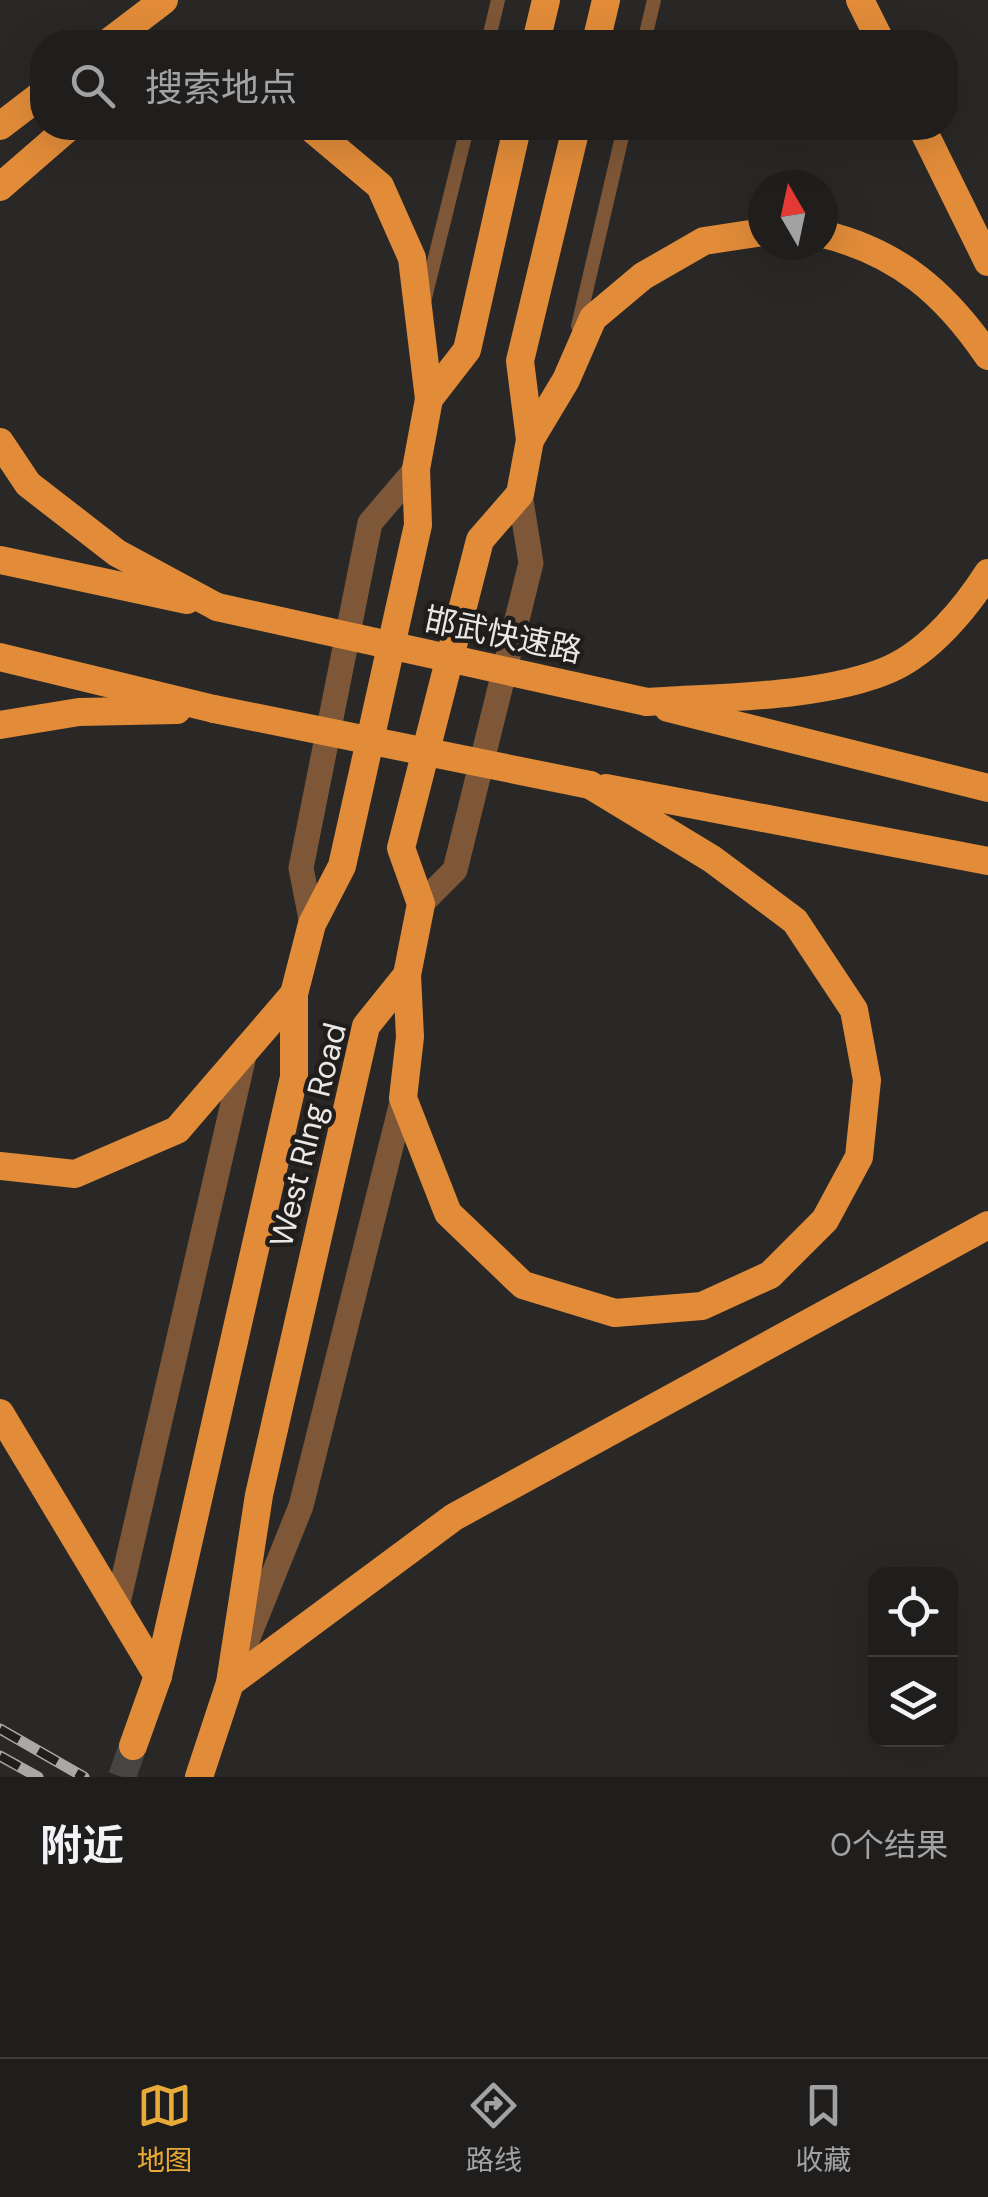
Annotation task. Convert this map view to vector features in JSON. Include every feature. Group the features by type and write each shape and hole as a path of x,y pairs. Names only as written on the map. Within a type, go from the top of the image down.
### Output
{"highway":[{"path":"125,30 164,0"},
{"path":"539,30 546,0"},
{"path":"599,30 606,0"},
{"path":"860,0 874,30"},
{"path":"0,126 30,103"},
{"path":"0,187 54,140"},
{"path":"325,140 380,186 412,258 430,399"},
{"name":"West RIng Road","path":"133,1746 158,1676 294,1077 294,994 312,924 342,866 418,525 416,469 430,399 467,350 514,140"},
{"path":"421,904 401,848 480,540 520,494 530,440 520,361 573,140"},
{"path":"928,140 988,262"},
{"path":"530,440 566,380 594,318 643,276 704,241 748,234"},
{"path":"838,240 898,262 958,311 988,356"},
{"path":"0,442 28,484 116,553 218,607"},
{"name":"邯武快速路","path":"0,560 647,702 988,788"},
{"path":"647,702 808,690 891,668 950,624 988,573"},
{"path":"0,657 214,710 988,861"},
{"path":"0,725 80,712 214,710"},
{"path":"407,975 410,1038 403,1098 448,1213 523,1285 616,1314 702,1306 770,1275 825,1220 859,1157 867,1080 854,1010 796,921 712,860 590,785"},
{"name":"West RIng Road","path":"199,1777 230,1683 259,1495 366,1026 407,975 421,904"},
{"path":"0,1166 75,1174 176,1130 294,994"},
{"path":"230,1683 454,1517 988,1225"},
{"path":"0,1412 158,1676"}],"street":[{"path":"312,924 301,868 370,523 416,469"},
{"path":"421,904 455,870 531,563 520,494"},
{"path":"117,1607 246,1047"},
{"path":"230,1683 301,1506 403,1098"}],"lane":[{"path":"491,30 498,0"},
{"path":"647,30 654,0"},
{"path":"420,321 464,140"},
{"path":"566,380 621,140"}],"tunnel":[{"path":"122,1777 133,1746"}],"railway":[{"path":"0,1729 84,1777"},
{"path":"0,1756 38,1777"}]}
